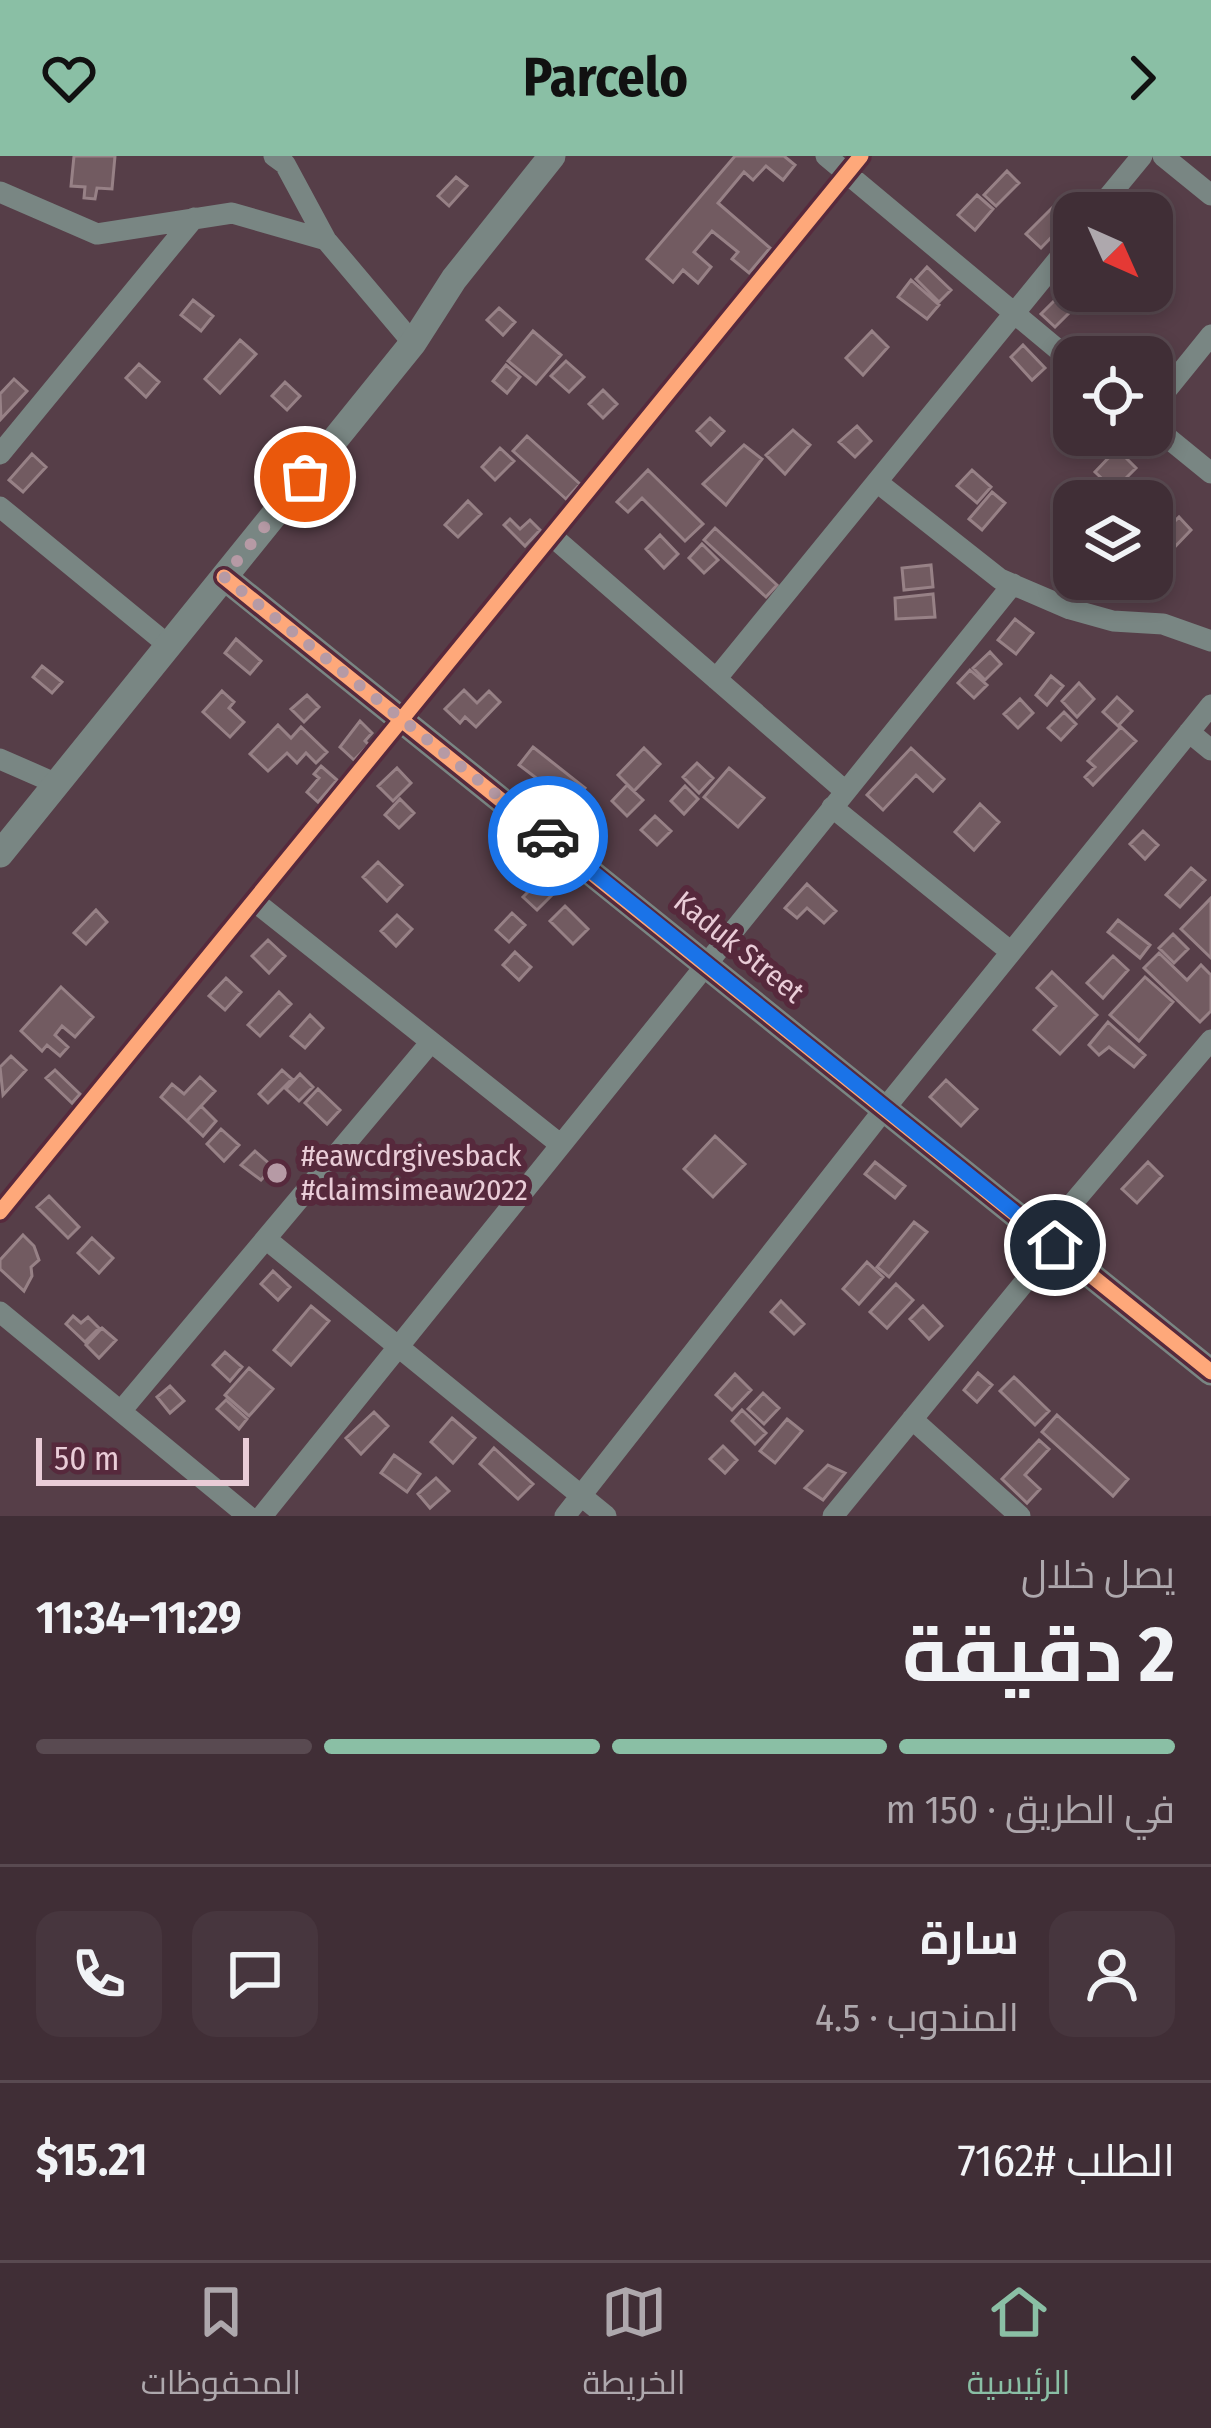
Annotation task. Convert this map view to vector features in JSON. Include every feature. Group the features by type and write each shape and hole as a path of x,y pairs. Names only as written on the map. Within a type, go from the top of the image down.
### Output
{"street":[{"path":"274,156 285,164 326,240 413,343"},
{"path":"0,854 413,343 454,280 552,156"},
{"path":"826,156 854,165 1053,346"},
{"path":"1113,192 1142,156"},
{"path":"1163,156 1211,195"},
{"path":"0,1212 854,165"},
{"path":"0,192 97,234 232,212 326,240"},
{"path":"0,454 194,218"},
{"path":"716,679 1053,265"},
{"path":"1173,382 1211,334"},
{"path":"1173,442 1211,473"},
{"path":"877,482 1013,584 1070,609 1114,621 1163,624 1211,641"},
{"path":"0,507 168,645"},
{"path":"554,537 716,679 839,799 1011,952"},
{"name":"Kaduk Street","path":"224,577 1211,1372"},
{"path":"262,1516 1013,584"},
{"path":"565,1516 886,1107 1211,705"},
{"path":"1189,732 1211,750"},
{"path":"0,759 57,784"},
{"path":"254,901 561,1144"},
{"path":"832,1516 1211,1040"},
{"path":"121,1412 431,1042"},
{"path":"1190,1064 1211,1081"},
{"path":"266,1239 606,1516"},
{"path":"0,1312 248,1516"},
{"path":"913,1419 1020,1516"}],"building":[{"path":"74,156 115,156 112,189 97,188 95,199 84,198 85,187 71,186"},
{"path":"735,156 784,156 795,165 783,180 766,166 753,180 744,172 718,203 770,248 749,273 732,259 738,252 712,231 694,252 711,267 698,283 683,270 673,282 647,259"},
{"path":"1007,171 1019,183 996,206 984,195"},
{"path":"456,177 467,186 449,206 438,196"},
{"path":"977,195 993,209 975,230 958,215"},
{"path":"1053,207 1053,236 1041,248 1026,234"},
{"path":"927,267 951,290 939,302 916,279"},
{"path":"911,280 939,305 927,319 898,297"},
{"path":"193,300 213,316 201,331 181,315"},
{"path":"1053,302 1053,312 1069,313 1055,327 1041,314"},
{"path":"499,308 515,322 503,335 487,320"},
{"path":"533,331 561,355 536,384 508,361"},
{"path":"872,331 888,347 863,375 846,358"},
{"path":"240,340 256,354 220,393 205,379"},
{"path":"1023,345 1045,368 1032,380 1011,357"},
{"path":"566,361 584,377 569,392 551,376"},
{"path":"139,364 159,382 146,397 126,378"},
{"path":"506,365 520,377 507,393 493,381"},
{"path":"14,379 27,391 1,419 0,394"},
{"path":"285,382 300,396 287,410 272,396"},
{"path":"603,390 617,404 603,418 589,404"},
{"path":"710,418 724,431 711,445 697,431"},
{"path":"857,426 871,441 855,457 839,442"},
{"path":"793,430 810,445 785,474 766,455"},
{"path":"527,436 580,484 566,499 513,451"},
{"path":"744,445 762,459 726,505 703,484"},
{"path":"500,448 514,461 495,480 482,467"},
{"path":"32,454 46,467 23,492 9,480"},
{"path":"1110,456 1124,456 1136,468 1124,480 1103,480 1095,472"},
{"path":"648,470 703,524 685,541 642,498 628,512 617,502"},
{"path":"972,470 991,487 977,503 957,486"},
{"path":"992,492 1005,503 982,530 969,519"},
{"path":"468,501 481,514 458,537 445,525"},
{"path":"1179,517 1191,530 1173,549 1173,523"},
{"path":"510,519 520,529 530,520 540,530 525,546 504,525"},
{"path":"715,528 777,585 766,597 704,540"},
{"path":"660,535 678,554 664,568 646,549"},
{"path":"702,544 718,560 704,573 689,558"},
{"path":"931,565 933,587 904,590 902,568"},
{"path":"933,594 935,617 896,619 895,598"},
{"path":"1015,619 1033,633 1016,654 998,640"},
{"path":"236,639 261,661 250,674 225,653"},
{"path":"990,652 1001,664 985,680 973,668"},
{"path":"42,666 62,682 52,693 33,677"},
{"path":"970,670 987,685 974,698 958,683"},
{"path":"1051,676 1063,686 1047,705 1036,695"},
{"path":"1079,683 1094,699 1077,717 1062,701"},
{"path":"464,690 477,703 489,691 500,702 476,727 465,717 460,723 445,709"},
{"path":"222,691 234,702 229,708 244,722 230,737 203,712"},
{"path":"307,695 319,707 304,722 291,709"},
{"path":"1117,697 1132,711 1118,726 1103,712"},
{"path":"1020,699 1033,713 1018,728 1004,714"},
{"path":"1064,712 1076,724 1061,740 1048,728"},
{"path":"360,721 372,733 365,741 369,745 354,760 340,747"},
{"path":"278,725 291,738 301,727 327,752 316,763 306,753 297,763 287,753 268,771 250,754"},
{"path":"1121,727 1136,741 1093,785 1085,777 1095,767 1088,761"},
{"path":"533,747 585,788 572,805 519,765"},
{"path":"644,748 660,764 634,791 618,775"},
{"path":"911,748 944,779 933,791 916,775 883,810 867,795"},
{"path":"697,763 713,778 699,793 683,777"},
{"path":"321,766 337,780 318,802 307,792 319,778 314,774"},
{"path":"397,768 411,783 393,801 378,786"},
{"path":"729,768 764,798 738,827 704,797"},
{"path":"627,785 643,800 627,816 612,801"},
{"path":"685,786 698,799 684,814 671,801"},
{"path":"400,799 414,813 399,828 385,815"},
{"path":"980,804 999,822 974,850 955,832"},
{"path":"655,816 671,831 657,845 641,830"},
{"path":"1143,831 1158,845 1145,859 1130,844"},
{"path":"378,862 402,885 387,901 363,877"},
{"path":"1191,868 1205,880 1180,907 1166,895"},
{"path":"538,882 552,895 537,910 523,897"},
{"path":"807,884 836,911 824,923 807,908 797,918 785,908"},
{"path":"1211,898 1211,958 1181,929"},
{"path":"565,906 588,929 573,944 550,921"},
{"path":"96,910 107,922 86,944 74,933"},
{"path":"512,913 525,925 509,942 496,930"},
{"path":"397,915 412,929 396,946 381,931"},
{"path":"1118,920 1150,945 1140,958 1108,932"},
{"path":"1173,934 1188,949 1174,963 1159,948"},
{"path":"268,940 285,956 269,973 252,956"},
{"path":"515,952 531,967 519,980 503,965"},
{"path":"1159,953 1187,980 1201,965 1211,975 1211,1011 1200,1022 1144,968"},
{"path":"1113,956 1128,970 1103,998 1087,983"},
{"path":"1052,972 1097,1015 1060,1054 1034,1030 1056,1006 1037,988"},
{"path":"1145,977 1173,1002 1139,1041 1110,1015"},
{"path":"226,978 241,992 225,1010 209,996"},
{"path":"61,987 93,1017 75,1037 62,1026 55,1035 68,1047 60,1056 47,1045 42,1051 21,1031"},
{"path":"279,992 291,1004 260,1036 248,1025"},
{"path":"310,1015 323,1028 305,1048 291,1036"},
{"path":"1108,1022 1145,1055 1134,1067 1109,1047 1099,1055 1089,1045"},
{"path":"11,1056 26,1070 3,1095 0,1067"},
{"path":"55,1070 80,1094 72,1103 46,1078"},
{"path":"282,1070 292,1079 268,1103 259,1094"},
{"path":"300,1074 313,1087 299,1101 286,1089"},
{"path":"200,1077 215,1091 187,1121 161,1097 172,1084 184,1094"},
{"path":"946,1080 977,1109 961,1126 930,1097"},
{"path":"318,1089 340,1110 327,1124 305,1103"},
{"path":"201,1106 216,1121 203,1136 187,1121"},
{"path":"221,1129 239,1145 224,1161 207,1144"},
{"path":"715,1136 745,1164 713,1197 684,1169"},
{"path":"255,1151 273,1167 261,1180 241,1165"},
{"path":"875,1162 905,1186 895,1198 865,1174"},
{"path":"1148,1162 1162,1176 1137,1203 1122,1189"},
{"path":"49,1196 79,1227 68,1238 37,1207"},
{"path":"914,1222 927,1232 889,1277 877,1267"},
{"path":"23,1235 39,1260 31,1267 24,1291 0,1269 0,1260"},
{"path":"92,1238 113,1258 99,1273 78,1253"},
{"path":"867,1262 883,1277 859,1304 843,1289"},
{"path":"273,1271 290,1287 278,1300 261,1284"},
{"path":"896,1284 913,1300 887,1328 870,1312"},
{"path":"781,1301 804,1324 794,1334 771,1312"},
{"path":"311,1306 329,1321 291,1365 274,1350"},
{"path":"923,1306 942,1326 929,1339 910,1319"},
{"path":"73,1316 81,1323 88,1317 99,1328 85,1342 66,1324"},
{"path":"102,1328 116,1340 99,1358 86,1345"},
{"path":"225,1352 242,1367 230,1381 213,1365"},
{"path":"249,1368 273,1389 249,1416 225,1395"},
{"path":"978,1373 992,1385 977,1402 964,1390"},
{"path":"735,1374 751,1390 732,1410 716,1395"},
{"path":"1014,1377 1049,1411 1035,1425 1000,1391"},
{"path":"170,1386 184,1401 170,1413 157,1397"},
{"path":"763,1393 779,1408 764,1424 748,1409"},
{"path":"226,1400 247,1419 239,1429 217,1409"},
{"path":"742,1410 766,1433 755,1444 732,1421"},
{"path":"374,1412 388,1426 361,1454 346,1438"},
{"path":"1057,1415 1128,1479 1113,1496 1042,1432"},
{"path":"452,1418 475,1438 453,1463 431,1442"},
{"path":"787,1419 802,1431 775,1463 760,1451"},
{"path":"1039,1440 1049,1449 1025,1475 1040,1489 1027,1503 1002,1479"},
{"path":"723,1446 737,1460 725,1473 710,1459"},
{"path":"494,1448 533,1484 518,1499 480,1464"},
{"path":"394,1455 420,1474 407,1492 381,1473"},
{"path":"828,1465 845,1473 823,1500 805,1488"},
{"path":"436,1478 449,1491 430,1508 418,1494"}],"cycle path":[{"path":"0,1212 861,156"},
{"path":"224,577 1211,1372"}],"way so far":[{"path":"305,477 224,577 548,836"}],"place":[{"name":"#eawcdrgivesback #claimsimeaw2022","path":"277,1173"}],"route":[{"path":"548,836 1055,1245"}]}
